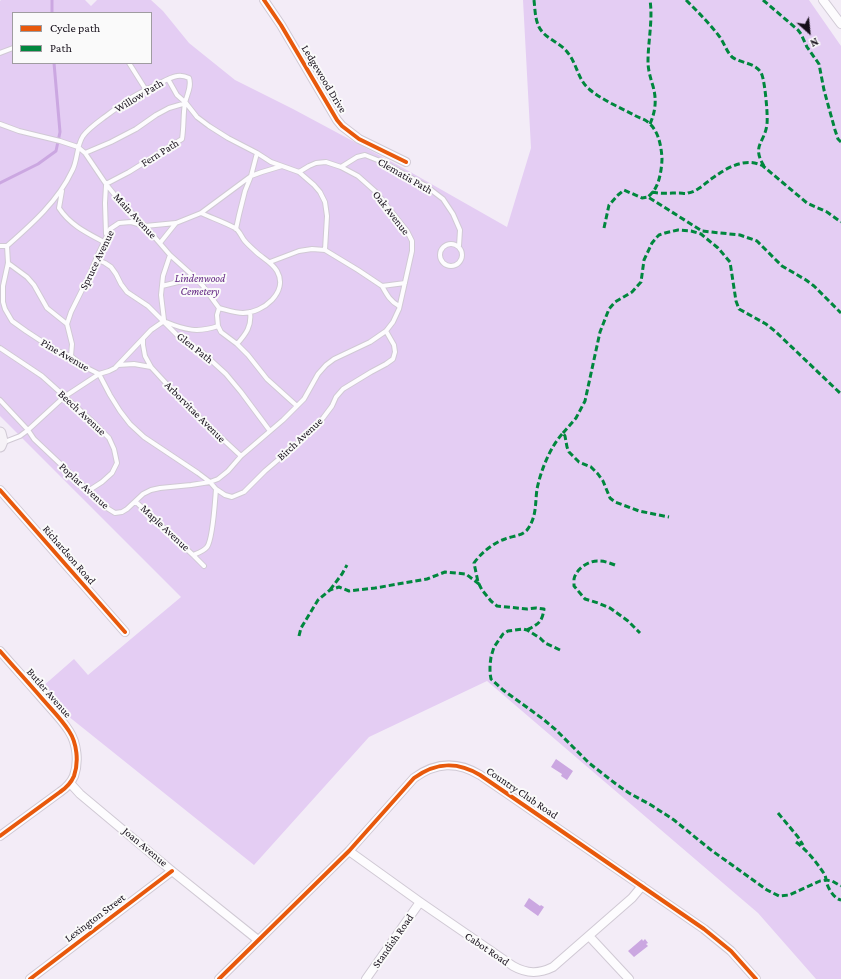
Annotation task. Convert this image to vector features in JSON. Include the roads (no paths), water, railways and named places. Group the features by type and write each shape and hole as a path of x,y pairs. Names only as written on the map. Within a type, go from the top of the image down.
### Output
{"street":[{"name":"Ledgewood Drive","path":"264,0 281,25 342,126 359,139 406,162"},
{"path":"823,0 841,24"},
{"name":"Richardson Road","path":"0,490 125,632"},
{"name":"Butler Avenue","path":"0,651 69,731 75,748 76,761 74,776 70,783"},
{"name":"Country Club Road","path":"219,979 348,851 414,778 435,767 447,765 459,766 474,771 642,886 722,943 740,960 756,979"},
{"path":"0,836 70,783"},
{"name":"Joan Avenue","path":"70,783 80,794 172,871 258,940"},
{"name":"Cabot Road","path":"348,851 513,966 530,972 542,972 553,967 632,898 642,886"},
{"name":"Lexington Street","path":"30,979 172,871"},
{"name":"Standish Road","path":"366,979 420,902"},
{"path":"589,936 629,979"}],"lane":[{"path":"0,53 12,48"},
{"path":"130,64 146,90"},
{"name":"Willow Path","path":"78,147 83,137 92,128 131,98 168,79 178,76 189,78 189,92 186,103"},
{"path":"168,79 177,95 186,103 197,117 209,126 272,162 299,172 314,185 320,192 325,202 325,250"},
{"path":"85,153 123,135 169,108 186,103"},
{"name":"Fern Path","path":"106,184 129,172 182,139 186,103"},
{"name":"Main Avenue","path":"0,124 19,131 78,147 85,153 118,199 145,226 170,255 203,286 219,308"},
{"path":"0,246 7,246 26,229 47,208 62,189 73,169 78,147"},
{"path":"236,229 245,191 251,176 257,153"},
{"name":"Clematis Path","path":"341,167 357,157 365,155 380,160 426,186 443,199 453,214 460,230 459,246"},
{"name":"Oak Avenue","path":"297,406 304,399 318,374 326,365 334,359 370,342 386,331 393,322 399,306 412,251 412,241 407,231 376,192 358,176 341,167 326,162 316,163 299,172"},
{"path":"145,226 176,223 201,213 251,176 282,166"},
{"path":"106,184 106,236"},
{"path":"62,189 60,208 63,214 89,235 104,242"},
{"path":"201,213 236,229 256,252 270,262 279,273 281,282 279,290 272,300 261,308 250,312 232,312 219,308 217,315 218,326 221,332 237,344 254,362 267,379 297,406 241,456 228,471 218,479 210,482 216,489"},
{"name":"Spruce Avenue","path":"67,324 71,312 90,274 110,228 119,223 131,222 145,226"},
{"path":"160,243 176,223"},
{"path":"451,243 459,246 463,255 462,259 456,266 447,266 440,260 440,250 446,244 451,243"},
{"name":"Pine Avenue","path":"7,246 8,263 3,286 3,302 12,321 55,350 71,356 83,366 98,374 120,411 130,424 144,436 210,482"},
{"path":"270,262 299,250 325,250 382,286 393,303 399,306"},
{"path":"164,321 161,295 163,276 170,255"},
{"name":"Glen Path","path":"96,259 110,267 127,292 148,306 179,337 203,353 226,374 270,431"},
{"path":"8,263 27,277 34,285 48,308 67,324 72,344 71,356"},
{"path":"162,286 182,282 192,275"},
{"path":"382,286 405,283"},
{"path":"237,344 249,328 251,320 250,312"},
{"path":"164,321 178,327 198,331 208,330 218,326"},
{"path":"0,441 12,440 20,436 64,397 98,374 109,371 118,365 151,330 164,321"},
{"name":"Birch Avenue","path":"216,489 232,497 244,492 264,471 307,434 323,418 332,406 336,397 343,389 393,359 395,352 394,345 386,331"},
{"name":"Arborvitae Avenue","path":"143,339 145,356 151,367 186,405 241,456"},
{"name":"Beech Avenue","path":"0,348 42,376 109,438 114,449 117,463 112,473 102,482 88,490"},
{"path":"118,365 134,364 151,367"},
{"name":"Poplar Avenue","path":"0,400 28,430 34,439 107,508 116,513 127,509 144,494 151,490 210,482"},
{"name":"Maple Avenue","path":"193,555 200,552 207,546 211,536 216,489"},
{"name":"Maple Avenue","path":"136,502 204,566"}],"waterway":[{"path":"52,0 52,12"},
{"path":"0,183 38,164 56,151 60,132 54,64"}],"park label":[{"name":"Lindenwood Cemetery","path":"200,285"}]}
